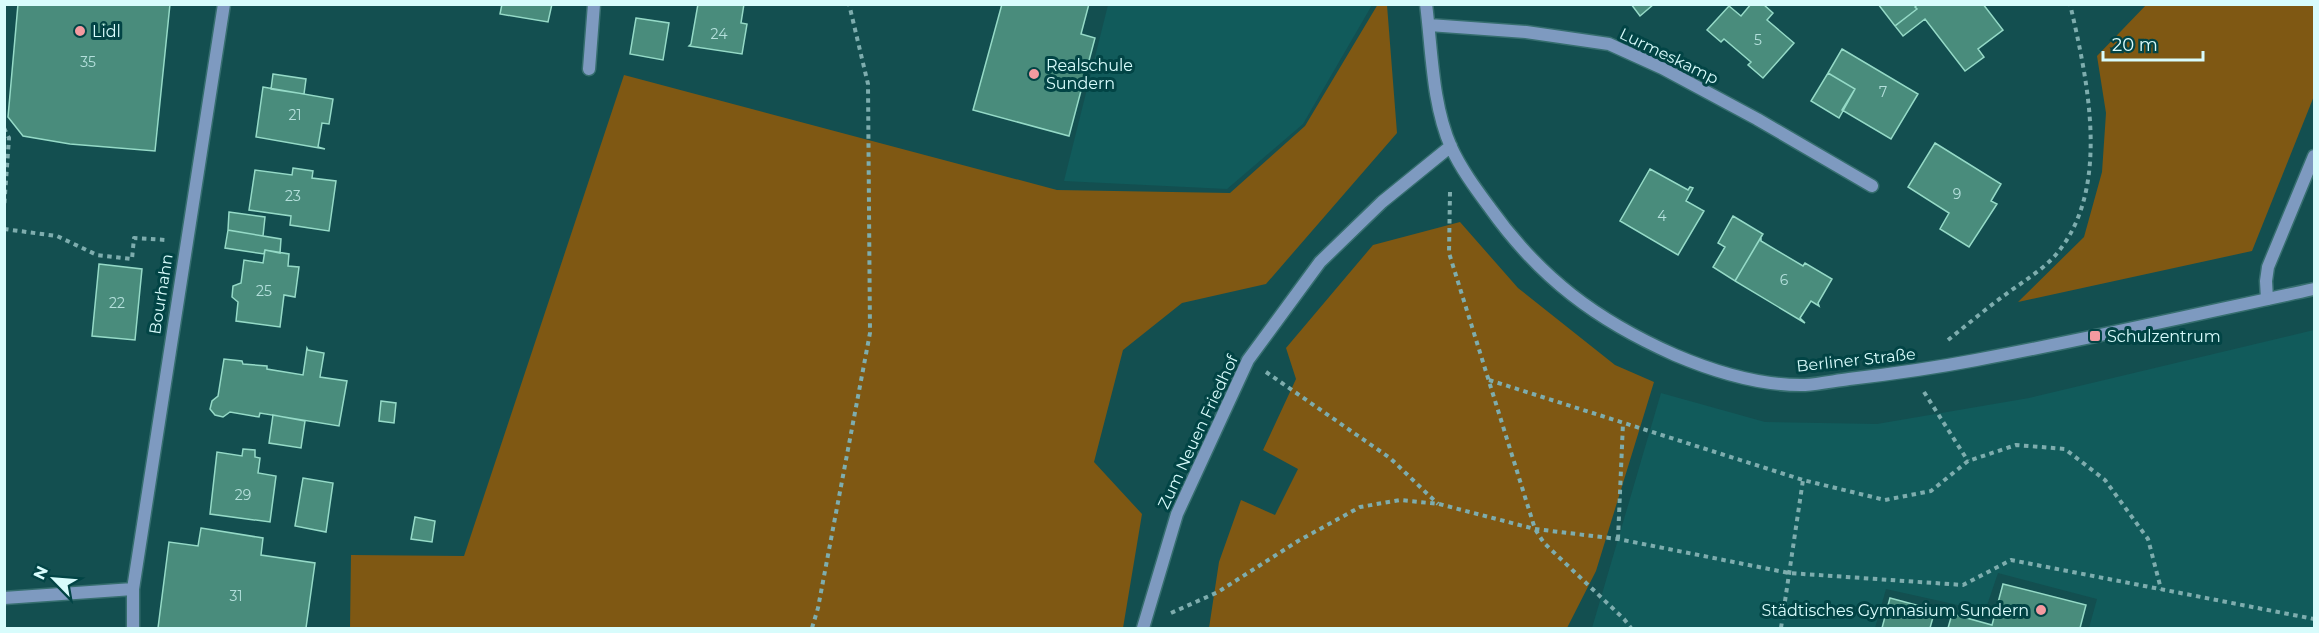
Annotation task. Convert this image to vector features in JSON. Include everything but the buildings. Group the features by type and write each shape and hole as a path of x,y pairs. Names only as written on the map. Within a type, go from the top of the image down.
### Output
{"street":[{"name":"Bourhahn","path":"133,628 133,589 224,4"},
{"path":"589,69 594,4"},
{"name":"Berliner Straße","path":"1426,4 1438,104 1450,146 1474,187 1507,232 1530,260 1554,282 1590,309 1656,346 1725,374 1768,382 1803,385 1910,372 2023,352 2314,289"},
{"name":"Lurmeskamp","path":"1429,25 1526,32 1609,44 1662,68 1757,119 1872,186"},
{"name":"Zum Neuen Friedhof","path":"1143,627 1177,514 1248,360 1320,262 1382,202 1450,146"},
{"path":"2267,299 2268,267 2314,156"},
{"path":"4,598 133,589"}],"path":[{"path":"812,628 818,608 870,333 868,84 849,4"},
{"path":"1944,344 2037,273 2063,246 2076,225 2086,192 2090,136 2086,90 2070,4"},
{"path":"4,128 9,138 4,209"},
{"path":"1450,146 1449,254 1535,529 1544,543 1631,628"},
{"path":"4,229 57,236 97,255 132,260 134,238 167,240"},
{"path":"1248,360 1390,458 1438,504"},
{"path":"1910,372 1968,461"},
{"path":"1489,380 1803,480 1885,500 1931,491 1968,461 2016,445 2065,448 2105,480 2148,539 2161,589"},
{"path":"1618,539 1623,423"},
{"path":"1781,628 1803,480"},
{"path":"1143,627 1218,592 1298,541 1360,507 1400,500 1438,504 1535,529 1618,539 1789,573 1963,585 2011,560 2314,619"}],"shaded area":[{"path":"1108,4 1372,5 1303,124 1227,189 1064,181"},
{"path":"1378,4 1387,5 1397,133 1266,284 1182,303 1123,350 1094,462 1142,514 1123,628 350,628 351,555 464,556 624,75 1057,190 1230,193 1305,126"},
{"path":"2147,4 2314,5 2314,96 2252,251 2018,302 2084,237 2102,172 2106,113 2097,56"},
{"path":"1460,222 1518,288 1615,365 1654,382 1596,571 1567,628 1209,628 1219,562 1241,500 1275,515 1298,469 1263,450 1296,379 1286,348 1373,245"},
{"path":"2314,330 2314,628 2089,628 2097,599 1998,573 1985,611 1886,589 1875,628 1592,628 1661,393 1765,422 1877,424 2029,398"}],"place":[{"name":"Lidl","path":"80,31"},
{"name":"Realschule Sundern","path":"1034,74"},
{"name":"Schulzentrum","path":"2095,336"},
{"name":"Städtisches Gymnasium Sundern","path":"2041,610"}]}
